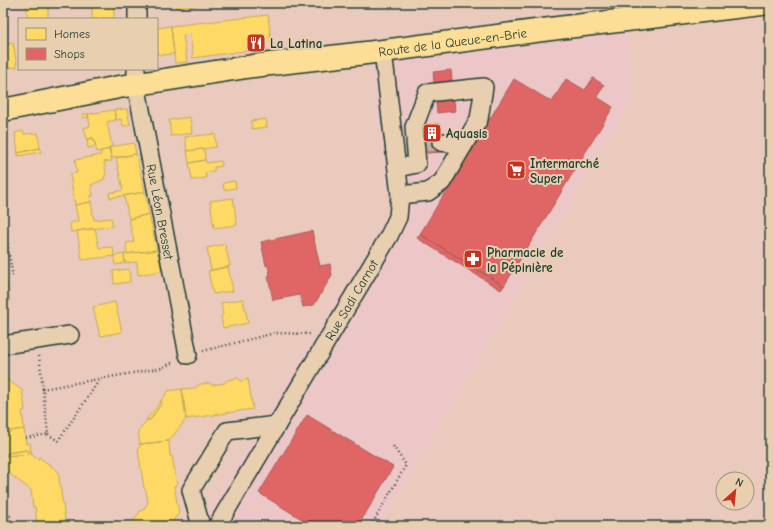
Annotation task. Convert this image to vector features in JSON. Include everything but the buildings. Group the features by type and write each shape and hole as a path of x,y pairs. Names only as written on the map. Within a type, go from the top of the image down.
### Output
{"main road":[{"name":"Route de la Queue-en-Brie","path":"3,110 136,77 253,66 383,51 558,28 770,3"}],"street":[{"path":"137,3 137,18"},
{"name":"Rue Sadi Carnot","path":"217,526 389,236 398,217 400,195 383,51"},
{"name":"Rue Léon Bresset","path":"136,77 188,355"},
{"path":"400,195 428,192 442,182 479,119 484,87 427,93 414,127 427,143 464,144"},
{"path":"397,168 417,164 427,143"},
{"path":"3,345 70,335"},
{"path":"201,526 191,490 227,431 277,425"}],"path":[{"path":"3,220 13,277"},
{"path":"38,340 48,434"},
{"path":"26,438 48,434 58,441 100,379"},
{"path":"371,526 406,465 393,446"},
{"path":"3,511 10,516 11,526"}],"shaded area":[{"path":"626,17 633,97 380,526 199,526 390,211 367,40"}],"tunnel":[{"path":"426,143 441,142"}],"place":[{"name":"La Latina","path":"256,43"},
{"name":"Aquasis","path":"432,133"},
{"name":"Intermarché Super","path":"516,170"},
{"name":"Pharmacie de la Pépinière","path":"473,259"}]}
